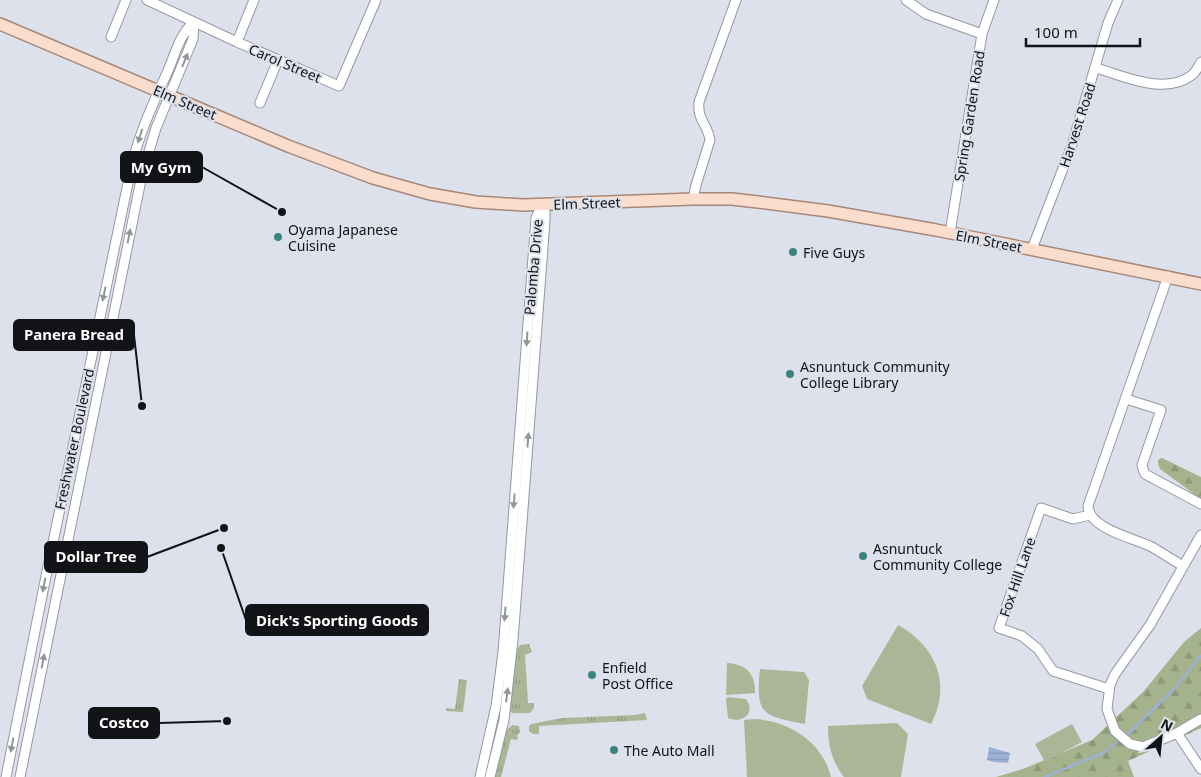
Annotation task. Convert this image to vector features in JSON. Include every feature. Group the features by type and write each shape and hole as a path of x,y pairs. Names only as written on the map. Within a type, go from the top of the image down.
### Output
{"main road":[{"name":"Elm Street","path":"0,24 311,155 408,189 476,202 503,205 732,199 809,208 950,233 1201,284"}],"street":[{"path":"111,37 126,0"},
{"name":"Carol Street","path":"146,0 236,42 340,86 376,0"},
{"path":"236,42 254,0"},
{"path":"694,199 696,185 710,140 698,111 699,102 736,0"},
{"path":"906,0 926,14 982,34"},
{"name":"Spring Garden Road","path":"950,233 982,34 994,0"},
{"name":"Harvest Road","path":"1032,249 1072,145 1108,23 1118,0"},
{"name":"Freshwater Boulevard","path":"20,777 142,175 164,93 183,33 194,22"},
{"path":"260,102 278,60"},
{"path":"1096,68 1150,83 1165,84 1181,82 1194,74 1201,62"},
{"name":"Freshwater Boulevard","path":"6,777 132,164 145,121 164,93"},
{"name":"Palomba Drive","path":"490,777 504,720 514,640 546,221 542,205"},
{"name":"Palomba Drive","path":"480,777 493,719 503,652 536,218 542,205"},
{"path":"1168,276 1088,506 1090,515 1106,528 1151,547 1183,566"},
{"path":"1126,399 1161,410 1142,465 1143,470 1146,474 1201,504"},
{"path":"68,469 81,473"},
{"name":"Fox Hill Lane","path":"1090,515 1073,519 1041,508 999,628 1022,636 1038,649 1054,671 1109,689"},
{"path":"1201,534 1150,625 1115,674 1109,689 1107,709 1116,731 1124,740 1130,744 1143,747 1177,733 1201,719"},
{"path":"509,565 519,558"},
{"path":"24,689 37,692"},
{"path":"493,719 504,720"},
{"path":"1177,733 1201,769"}],"green space":[{"path":"1162,458 1201,477 1201,499 1160,469 1158,460"},
{"path":"898,625 922,644 931,655 937,667 940,695 931,724 867,699 862,686"},
{"path":"1201,628 1201,728 1128,761 1134,777 996,777 1023,769 1092,740 1144,691 1184,642"},
{"path":"529,644 532,652 525,655 528,703 534,703 534,708 530,713 512,713 509,709 517,649 520,645"},
{"path":"727,663 740,665 752,675 755,693 726,695"},
{"path":"760,669 804,672 809,680 805,724 780,718 765,711 759,696"},
{"path":"459,679 467,680 463,712 446,711 446,708 455,709"},
{"path":"728,697 746,699 749,704 749,713 739,720 728,718 726,699"},
{"path":"645,713 647,720 539,726 539,734 533,734 529,731 531,724 562,718"},
{"path":"756,719 781,724 803,736 813,744 820,754 827,765 831,777 747,777 744,720"},
{"path":"897,723 908,734 901,777 844,777 831,753 828,726"},
{"path":"1072,724 1082,742 1045,762 1035,744"},
{"path":"513,725 519,726 518,739 511,739 501,777 493,777 506,730"}],"water":[{"path":"989,747 1010,753 1008,763 987,760"}],"waterway":[{"path":"1128,734 1174,689 1201,655"},
{"path":"1045,777 1103,753 1116,743"}],"place":[{"name":"My Gym","path":"282,212"},
{"name":"Oyama Japanese Cuisine","path":"278,237"},
{"name":"Five Guys","path":"793,252"},
{"name":"Asnuntuck Community College Library","path":"790,374"},
{"name":"Panera Bread","path":"142,406"},
{"name":"Dollar Tree","path":"224,528"},
{"name":"Dick's Sporting Goods","path":"221,548"},
{"name":"Asnuntuck Community College","path":"863,556"},
{"name":"Enfield Post Office","path":"592,675"},
{"name":"Costco","path":"227,721"},
{"name":"The Auto Mall","path":"614,750"}]}
